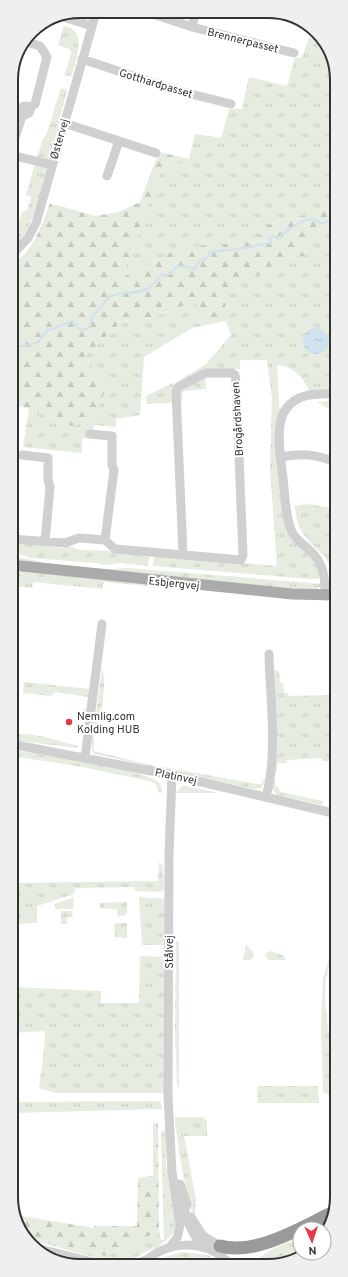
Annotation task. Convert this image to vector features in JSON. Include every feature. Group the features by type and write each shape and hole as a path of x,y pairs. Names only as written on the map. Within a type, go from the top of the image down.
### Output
{"highway":[{"path":"225,1256 238,1250 257,1247 327,1215"},
{"path":"225,1256 240,1258 254,1255 292,1236"}],"main road":[{"name":"Esbjergvej","path":"18,566 225,588 330,596"}],"street":[{"name":"Østervej","path":"18,249 28,238 36,223 94,18"},
{"name":"Brennerpasset","path":"165,18 192,27 294,53"},
{"name":"Brennerpasset","path":"192,27 195,18"},
{"path":"70,19 92,26"},
{"path":"18,110 25,106 31,107 35,104 47,57 40,46 30,43"},
{"name":"Gotthardpasset","path":"82,59 175,90 231,104"},
{"path":"64,122 156,153"},
{"path":"107,176 119,141"},
{"path":"18,156 52,165"},
{"name":"Brogårdshaven","path":"18,539 66,543 79,538 105,540 115,549 183,554 237,561 241,560 243,555 236,382 234,374 232,373 206,373 178,387 176,392 183,554"},
{"path":"330,393 308,395 297,400 288,408 279,425 278,436 286,506 292,530 296,538 316,557 322,567 330,593"},
{"path":"90,434 112,436 112,465 114,470 105,540"},
{"path":"281,457 309,454 320,456 330,460"},
{"path":"22,455 48,458 48,480 50,487 45,541"},
{"path":"86,758 102,624"},
{"path":"266,796 271,782 272,760 269,654"},
{"name":"Platinvej","path":"18,745 172,775 330,812"},
{"name":"Stålvej","path":"170,1247 177,1238 180,1225 172,1172 168,1096 170,788 172,775"},
{"name":"Stålvej","path":"170,1129 188,1226 192,1234 204,1248"},
{"name":"Stålvej","path":"180,1184 196,1228 225,1256"},
{"path":"149,1259 170,1247 187,1245 204,1248 225,1256"},
{"path":"51,1252 81,1259"}],"green space":[{"path":"64,26 72,29 78,40 77,55 71,77 65,75 71,52 69,49 58,45"},
{"path":"309,37 314,39 324,53 328,64 330,80 330,209 268,224 253,242 122,278 159,174 189,159 195,134 221,138 229,109 242,109 249,77 287,86 295,58 302,58"},
{"path":"61,88 67,90 49,162 37,159"},
{"path":"159,152 189,159 159,174 122,278 182,247 253,242 268,224 330,209 330,228 319,232 316,235 305,256 277,260 268,269 221,294 219,299 226,304 221,319 202,316 195,301 151,318 123,321 84,357 103,380 106,389 98,407 86,423 71,426 18,406 18,261 36,238 50,203 95,216 119,212 140,202"},
{"path":"35,164 47,168 30,223 25,234 18,243 18,225 22,212 27,211 31,197 26,195"},
{"path":"329,228 330,391 310,392 298,374 289,368 277,365 279,406 281,411 286,520 319,566 320,576 318,579 310,579 153,566 154,555 277,566 270,469 272,398 267,360 240,360 240,369 206,370 181,382 180,380 206,364 231,335 226,321 192,328 144,357 140,415 116,419 116,427 94,425 90,438 82,439 82,453 23,447 29,409 71,426 103,380 84,357 123,321 151,318 195,301 224,309 226,304 219,299 221,294 226,290 268,269 277,260 305,256 315,235"},
{"path":"205,377 206,389 184,391 182,394 182,402 180,402 181,388"},
{"path":"173,383 175,403 147,404 146,396"},
{"path":"330,401 330,410 317,402"},
{"path":"307,504 330,508 330,568 322,554 302,532 297,519 295,506"},
{"path":"18,544 63,548 69,546 80,550 112,551 149,557 148,566 121,563 106,565 30,558 18,553"},
{"path":"18,557 46,563 107,569 127,568 322,584 316,591 18,563"},
{"path":"18,572 169,586 169,588 104,582 102,589 33,582 32,588 18,587"},
{"path":"102,669 104,675 104,690 98,728 94,727"},
{"path":"272,670 279,671 280,683 283,683 284,693 288,693 289,696 330,695 330,761 322,761 321,758 287,760 287,763 278,763 276,774 273,774"},
{"path":"24,682 90,689 87,718 84,719 82,715 83,709 86,709 88,697 55,692 51,696 23,693"},
{"path":"28,734 45,737 78,746 78,748 18,741 18,735"},
{"path":"94,736 94,751 146,764 257,784 261,784 264,779 266,779 261,788 254,789 95,754 92,751 92,738"},
{"path":"18,751 133,772 149,777 158,782 161,786 162,793 158,792 156,784 149,781 77,766 18,757"},
{"path":"272,778 275,779 275,784 281,792 323,801 323,805 277,795 272,789"},
{"path":"184,786 218,793 176,793 181,787"},
{"path":"159,862 163,866 164,889 161,892 136,891 134,887 75,888 74,894 37,906 37,923 18,924 18,883 158,881"},
{"path":"74,897 73,909 56,909 55,904"},
{"path":"139,897 164,899 164,945 142,945"},
{"path":"127,902 127,914 118,917 117,909 100,908 100,903"},
{"path":"61,911 72,911 73,917 67,917 67,924 61,924"},
{"path":"127,923 127,938 115,937 114,924"},
{"path":"179,941 179,1087 177,1087 175,1030 176,942"},
{"path":"246,945 253,952 254,956 251,960 243,960"},
{"path":"270,951 284,956 286,960 268,960 265,954"},
{"path":"330,956 326,978 325,999 328,1030 330,1034 330,1094 323,1093 321,1024 323,978"},
{"path":"140,957 162,957 164,959 164,1093 56,1093 39,1088 45,1031 18,1033 18,987 101,991 101,1003 139,1003"},
{"path":"257,1086 318,1086 319,1103 258,1103"},
{"path":"160,1101 163,1109 18,1113 18,1102"},
{"path":"176,1117 203,1117 207,1121 207,1136 184,1136 196,1200 195,1217 192,1213 186,1190 176,1131"},
{"path":"158,1123 159,1231 106,1256 35,1240 24,1224 21,1216 94,1228 94,1226 137,1226 138,1178 153,1176 153,1124"},
{"path":"166,1130 166,1163 176,1217 175,1228 172,1235 157,1248 148,1250 133,1259 101,1259 36,1241 35,1240 106,1256 159,1231 161,1240 164,1240 162,1131"},
{"path":"292,1241 292,1254 276,1258 255,1259 273,1249"},
{"path":"182,1252 208,1255 214,1259 161,1259"}],"water":[{"path":"316,328 325,332 329,341 325,350 316,354 307,350 303,341 307,332"}],"waterway":[{"path":"20,346 38,342 47,331 72,321 81,331 90,327 93,316 110,296 144,290 155,282 162,274 166,276 173,272 176,267 181,266 195,269 199,261 206,259 210,252 267,244 271,242 269,238 272,236 278,238 299,223 308,219 312,219 323,224 330,219"}],"place":[{"name":"Nemlig.com Kolding HUB","path":"69,722"}]}
